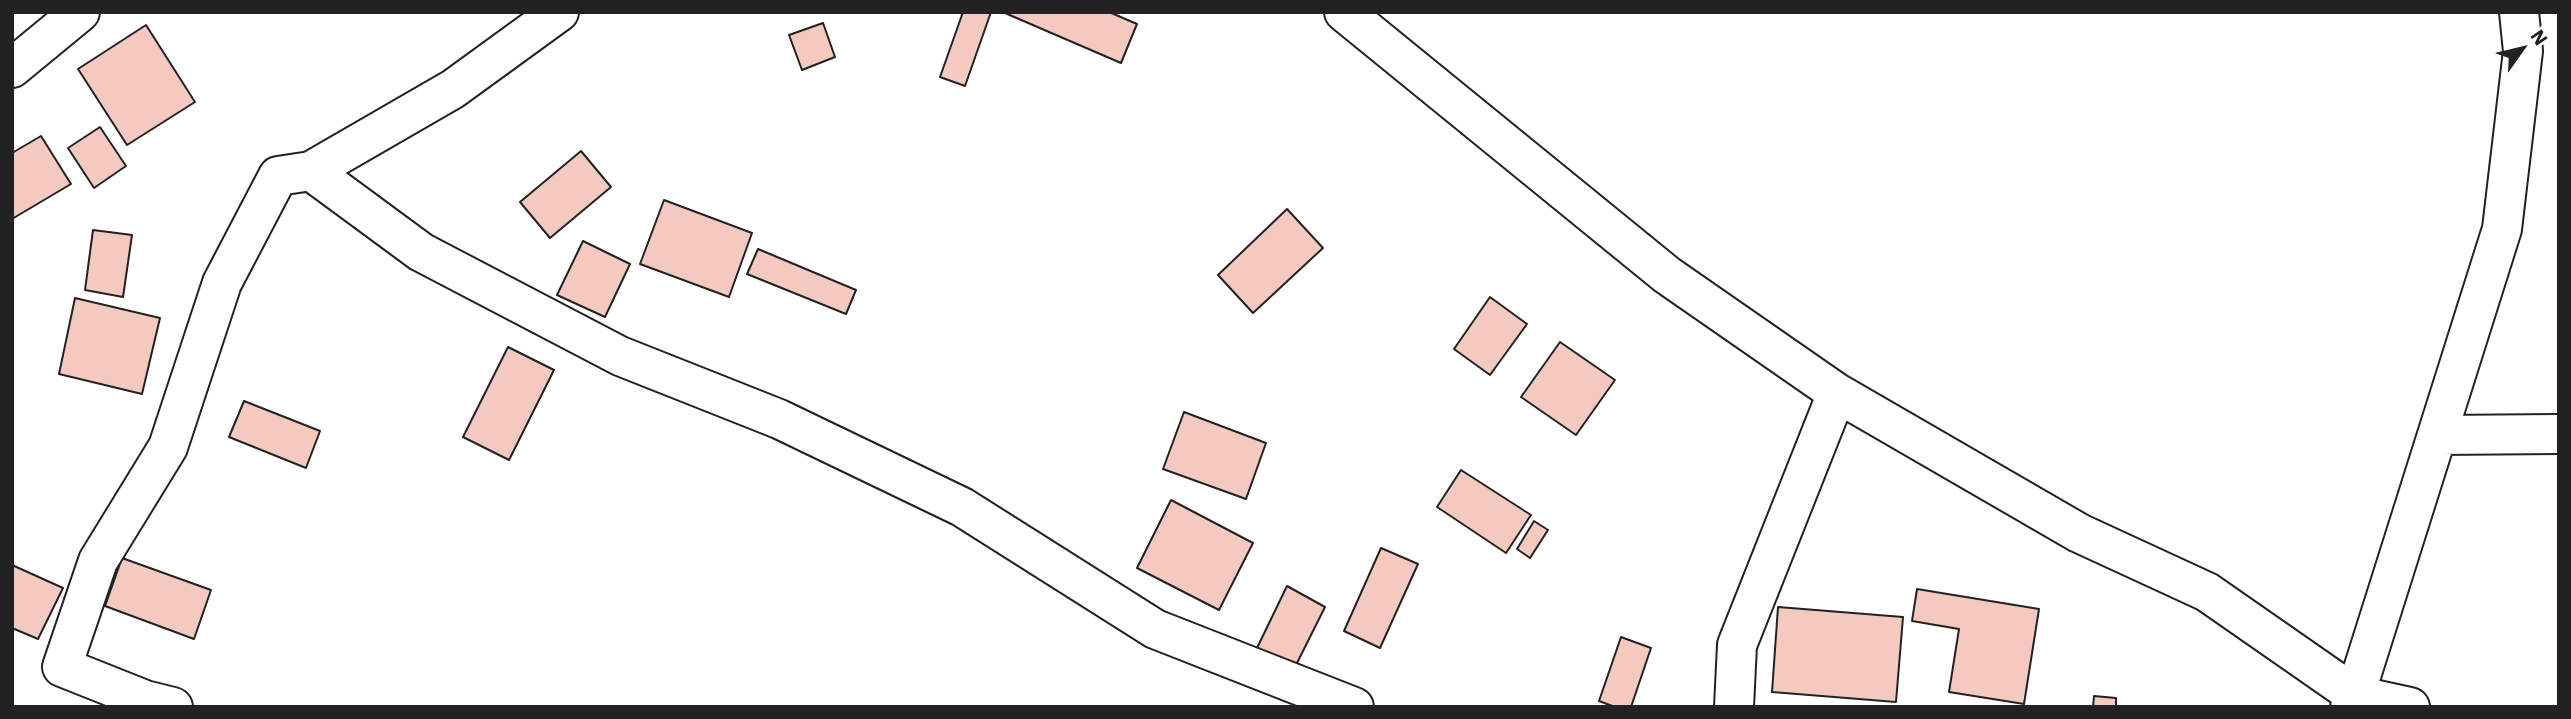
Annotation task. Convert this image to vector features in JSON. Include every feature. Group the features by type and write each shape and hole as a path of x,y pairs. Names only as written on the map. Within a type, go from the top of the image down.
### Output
{"street":[{"path":"12,68 80,12"},
{"path":"173,707 145,700 62,667 99,561 169,447 222,283 278,176 311,171 453,89 559,12"},
{"path":"1344,12 1667,275 1837,393 2079,533 2207,592 2352,701 2410,707"},
{"path":"2352,701 2502,229 2523,51 2519,12"},
{"path":"311,171 421,252 620,356 779,419 962,507 1155,629 1354,707"},
{"path":"1734,707 1737,645 1837,393"},
{"path":"2437,435 2559,434"}],"building":[{"path":"963,12 991,12 965,86 940,77"},
{"path":"1109,12 1137,24 1121,63 1005,13"},
{"path":"823,23 835,57 802,70 789,35"},
{"path":"146,25 195,102 127,145 78,69"},
{"path":"100,127 126,166 94,188 68,148"},
{"path":"41,136 71,184 12,219 12,153"},
{"path":"581,151 611,187 550,238 520,202"},
{"path":"664,200 752,233 729,297 640,264"},
{"path":"1287,209 1323,248 1253,313 1218,275"},
{"path":"93,230 132,235 123,297 85,290"},
{"path":"583,241 630,264 605,317 557,295"},
{"path":"758,249 856,290 846,314 747,274"},
{"path":"1490,297 1527,324 1490,375 1454,349"},
{"path":"75,298 160,318 142,394 59,374"},
{"path":"1560,342 1615,380 1576,435 1521,397"},
{"path":"508,347 554,370 509,460 463,437"},
{"path":"244,401 320,431 306,468 229,437"},
{"path":"1184,412 1266,443 1246,499 1163,469"},
{"path":"1461,470 1531,515 1506,553 1437,507"},
{"path":"1171,500 1253,543 1219,610 1137,568"},
{"path":"1534,521 1548,530 1530,558 1517,549"},
{"path":"1381,548 1418,564 1380,648 1344,631"},
{"path":"122,558 211,590 194,639 105,606"},
{"path":"12,565 63,588 38,639 12,628"},
{"path":"1287,586 1325,607 1295,667 1257,648"},
{"path":"1917,589 2039,609 2024,704 1949,692 1959,629 1912,621"},
{"path":"1778,607 1903,617 1896,702 1772,692"},
{"path":"1621,637 1651,648 1631,707 1615,707 1599,701"},
{"path":"2094,696 2116,698 2116,707 2093,707"}]}
